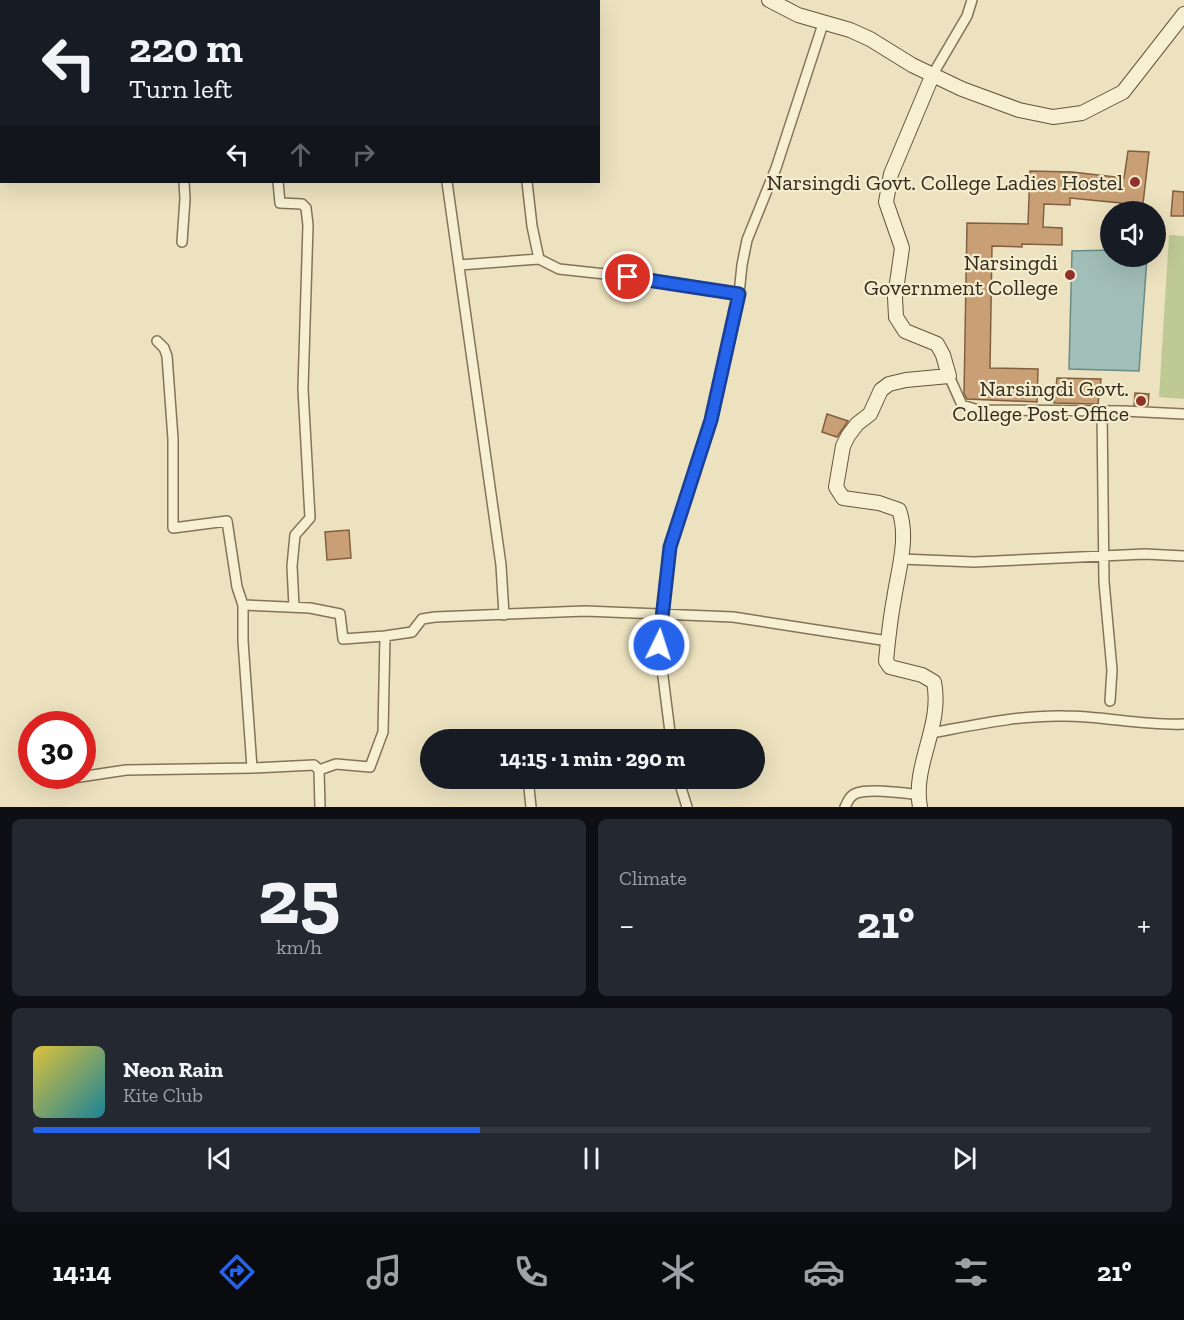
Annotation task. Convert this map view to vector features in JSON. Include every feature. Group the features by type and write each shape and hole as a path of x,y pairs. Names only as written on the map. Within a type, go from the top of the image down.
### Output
{"street":[{"path":"769,0 798,15 860,34 912,65 962,89 1019,110 1053,117 1082,113 1123,92 1184,15"},
{"path":"972,0 967,16 933,74 891,174 886,201 902,248 895,297 896,317 905,331 937,344 962,405 978,410 1184,414"},
{"path":"670,729 659,645 670,547 711,420 739,294 747,240 776,168 823,24"},
{"path":"182,242 184,183"},
{"path":"278,183 280,203 302,204 306,208 308,225 303,389 310,518 295,535 292,566 294,607"},
{"path":"447,183 499,554 504,615"},
{"path":"527,183 532,226 539,259"},
{"path":"459,265 539,259 559,269 651,279 739,294"},
{"path":"157,341 164,348 167,356 169,377 173,439 173,528 227,521 237,587 243,605 243,641 252,768"},
{"path":"845,807 856,793 878,791 920,801 921,773 938,698 934,681 922,675 890,667 886,661 901,559 902,520 899,510 879,503 843,498 838,493 836,487 843,446 857,424 870,414 882,390 889,384 927,376 949,376"},
{"path":"1102,411 1104,582 1112,670 1110,701"},
{"path":"901,559 974,562 1144,554 1184,556"},
{"path":"243,605 310,608 340,614 343,639 412,632 422,619 585,611 733,618 888,642"},
{"path":"319,770 336,764 370,767 383,732 385,636"},
{"path":"931,733 1032,717 1095,717 1161,725 1184,724"},
{"path":"96,775 126,770 314,765 319,770 320,807"},
{"path":"529,789 531,807"},
{"path":"681,789 687,807"}],"green space":[{"path":"1169,235 1184,236 1184,399 1159,397"}],"water":[{"path":"1100,250 1100,267 1146,267 1139,371 1069,369 1072,251"}],"building":[{"path":"1128,151 1149,152 1143,201 1070,198 1070,205 1044,204 1043,227 1062,228 1062,245 992,246 990,368 1038,369 1037,402 967,399 964,394 967,223 1028,224 1030,171 1072,172 1124,178"},
{"path":"1173,191 1184,192 1184,216 1171,216"},
{"path":"1057,378 1101,379 1098,404 1054,403"},
{"name":"Narsingdi Govt. College Post Office","path":"1135,393 1149,394 1148,405 1134,405"},
{"path":"827,414 848,421 837,437 822,432"},
{"path":"349,530 351,558 327,560 325,532"}],"place":[{"name":"Narsingdi Govt. College Ladies Hostel","path":"1135,182"},
{"name":"Narsingdi Government College","path":"1070,275"},
{"name":"Narsingdi Govt. College Post Office","path":"1141,401"}],"route":[{"path":"628,277 739,294 711,420 670,547 659,645"}]}
